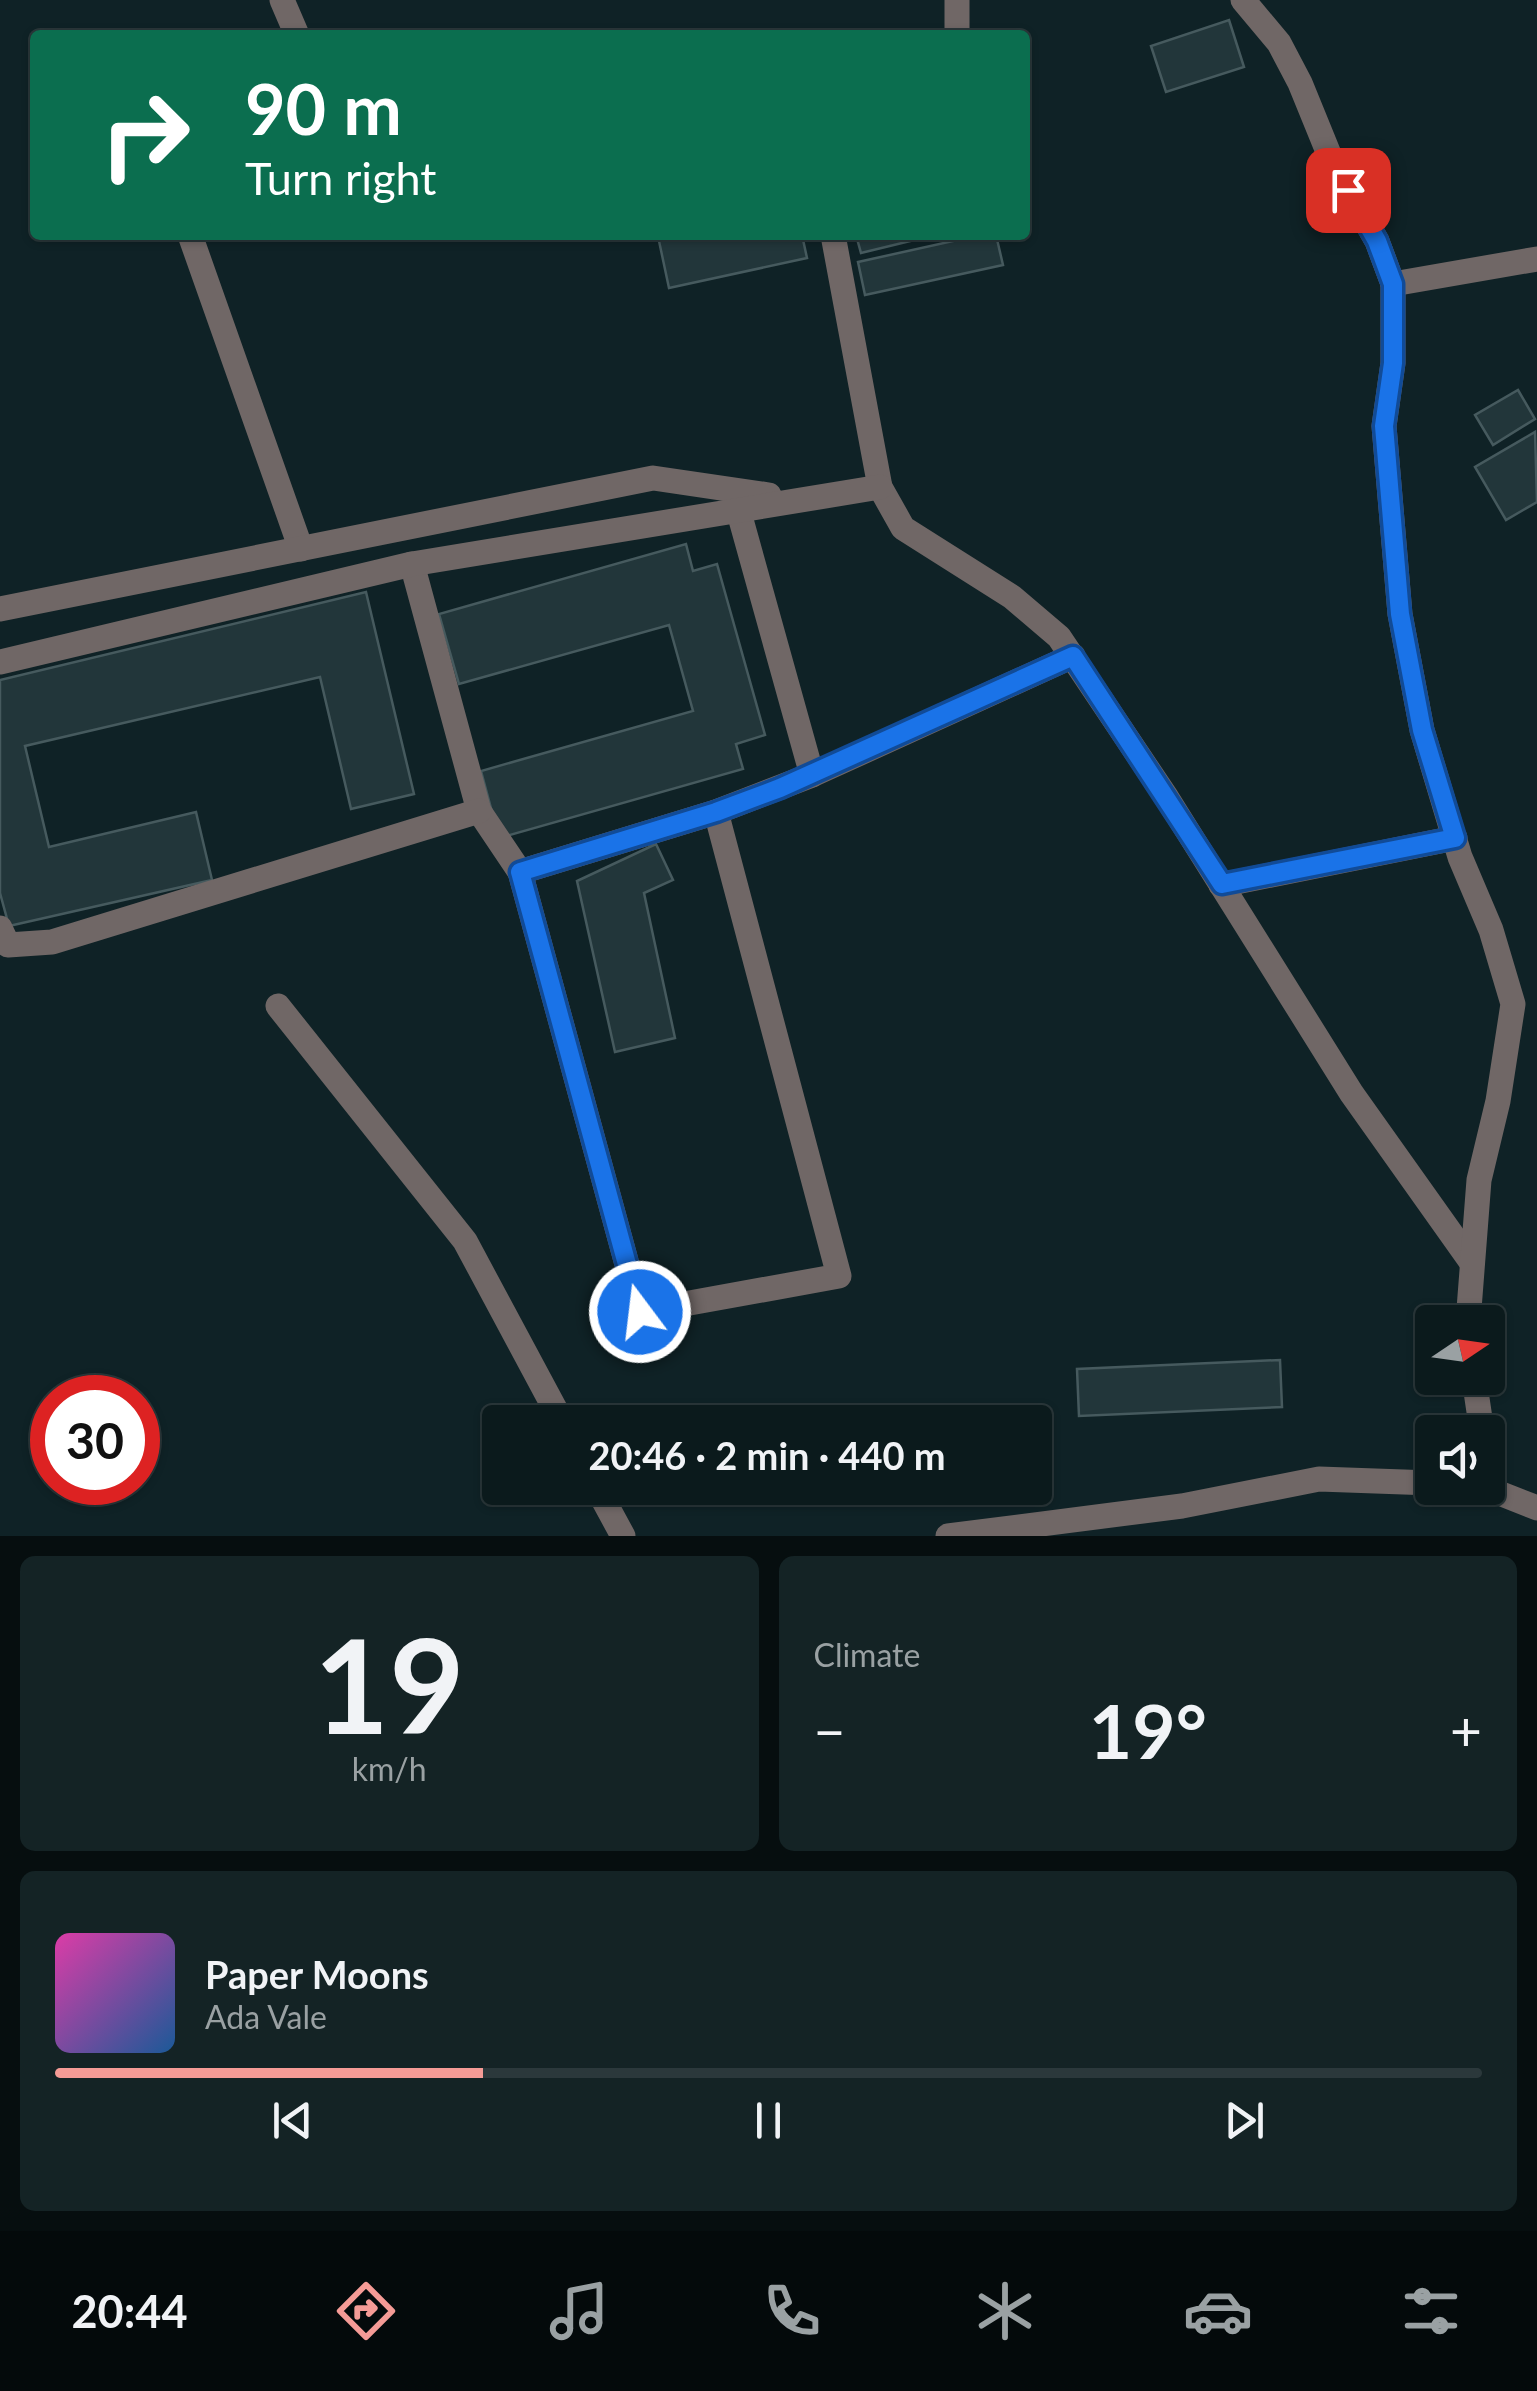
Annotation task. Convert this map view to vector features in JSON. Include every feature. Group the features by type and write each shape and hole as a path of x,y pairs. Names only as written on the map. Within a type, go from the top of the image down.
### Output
{"street":[{"path":"282,0 294,30"},
{"path":"956,0 958,30"},
{"path":"1243,0 1279,43 1333,164 1377,241 1393,284 1393,363 1384,426 1400,614 1422,730 1513,1004 1498,1101 1480,1180 1469,1305"},
{"path":"192,240 302,548"},
{"path":"835,240 880,487 903,528 1012,597 1059,637 1222,884 1352,1094 1472,1263"},
{"path":"1393,284 1537,259"},
{"path":"0,609 652,478 799,500"},
{"path":"0,662 412,564 880,487"},
{"path":"738,509 812,775"},
{"path":"412,564 480,811 520,872 640,1312 839,1276 716,812"},
{"path":"520,872 716,812 812,775 1073,656"},
{"path":"0,928 8,945 52,942 480,811"},
{"path":"1222,884 1455,838"},
{"path":"278,1006 465,1241 553,1405"},
{"path":"948,1536 1025,1530 1182,1506 1319,1479 1415,1483"},
{"path":"1505,1497 1537,1508"},
{"path":"606,1505 623,1536"}],"building":[{"path":"1229,20 1244,67 1166,92 1151,46"},
{"path":"803,240 807,258 669,288 659,241"},
{"path":"857,240 914,240 861,253"},
{"path":"957,240 997,240 1003,265 865,295 858,262"},
{"path":"1518,390 1535,419 1493,445 1475,415"},
{"path":"1535,432 1537,502 1506,520 1475,467"},
{"path":"686,544 693,571 717,564 765,735 736,744 743,769 499,838 481,771 693,711 669,625 459,684 439,614"},
{"path":"366,592 414,794 351,809 320,677 25,746 49,847 196,812 212,880 9,926 0,893 0,680"},
{"path":"656,844 673,880 644,893 675,1038 615,1052 577,881"},
{"path":"1280,1360 1282,1407 1079,1416 1077,1369"}],"route":[{"path":"640,1312 520,872 716,812 780,788 1073,656 1222,884 1455,838 1422,730 1400,614 1384,426 1393,363 1393,284 1377,241 1348,190"}]}
